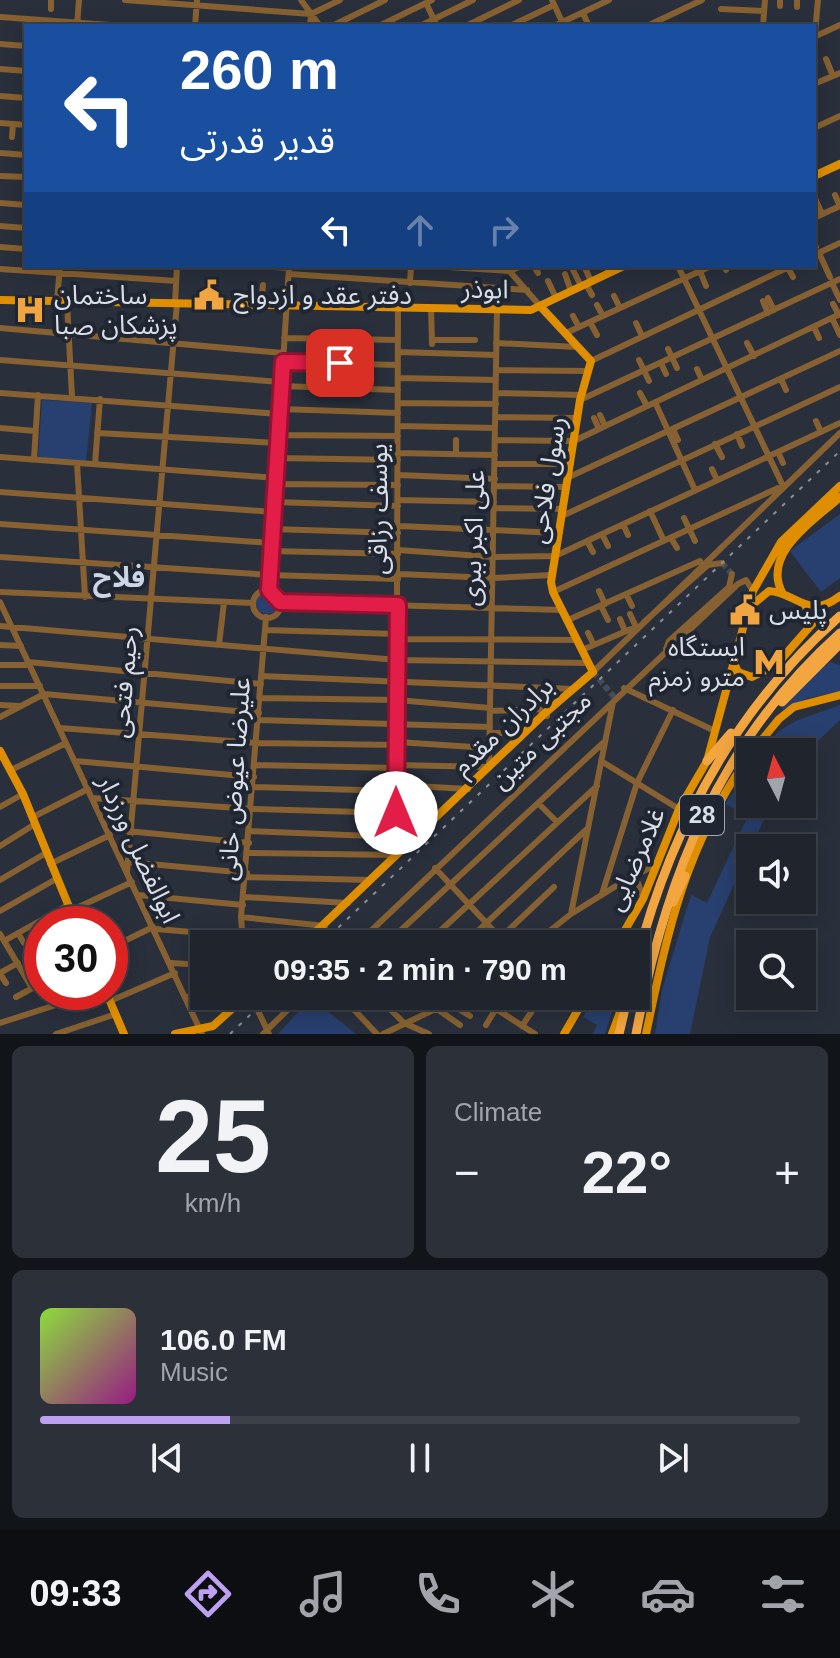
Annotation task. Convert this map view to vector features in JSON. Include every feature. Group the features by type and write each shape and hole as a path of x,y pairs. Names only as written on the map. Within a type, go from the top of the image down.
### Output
{"highway":[{"name":"28","path":"645,930 683,823 706,777 752,710 807,645 840,616"},
{"name":"28","path":"749,738 786,687 840,633"},
{"path":"751,738 800,681 840,644"},
{"path":"707,761 752,710"},
{"name":"28","path":"650,970 672,885 707,802 736,756"},
{"path":"650,975 674,899 685,876"},
{"path":"619,1034 624,1010"},
{"name":"28","path":"636,1034 641,1010"}],"main road":[{"path":"816,175 840,164"},
{"name":"ابوذر","path":"0,300 531,310 620,268"},
{"path":"540,306 591,361"},
{"name":"رسول فلاحی","path":"591,361 581,397 559,533 559,554 552,575 553,592 593,672"},
{"name":"غلامرضایی","path":"625,930 643,899 679,809 707,761 753,591 781,542 840,486"},
{"path":"783,594 776,578 779,561 793,541 840,497"},
{"path":"735,662 738,672 752,677 777,664 811,626 812,618 803,605 783,594 762,594 749,610"},
{"path":"803,605 838,598"},
{"name":"برادران مقدم","path":"320,930 593,672"},
{"path":"764,738 794,707 840,695"},
{"path":"0,751 23,794 68,906"},
{"path":"646,1034 685,876 712,812 736,776"},
{"path":"114,1010 124,1034"},
{"path":"175,1034 213,1026 231,1010"},
{"path":"212,1034 233,1010"},
{"path":"564,1034 578,1010"},
{"path":"612,1034 621,1010"}],"street":[{"path":"51,0 51,9"},
{"path":"0,17 77,24 79,0"},
{"path":"125,0 197,3 311,14 340,0"},
{"path":"301,0 318,24"},
{"path":"336,24 385,0"},
{"path":"405,0 410,11"},
{"path":"383,24 429,1 436,22 473,0"},
{"path":"470,24 519,0"},
{"path":"583,0 591,22"},
{"path":"514,24 553,3 563,24 609,0"},
{"path":"763,24 765,0"},
{"path":"818,0 816,36 838,26 833,16"},
{"path":"661,22 700,1 703,11"},
{"path":"195,24 197,3"},
{"path":"721,9 764,11"},
{"path":"310,24 311,14"},
{"path":"0,44 24,46"},
{"path":"816,83 837,74 826,59"},
{"path":"0,69 24,71"},
{"path":"0,96 24,98"},
{"path":"816,126 840,116 835,106"},
{"path":"823,111 829,121"},
{"path":"0,123 24,125"},
{"path":"12,137 13,124"},
{"path":"0,153 24,155"},
{"path":"0,176 24,177"},
{"path":"816,217 840,206 835,195"},
{"path":"816,199 834,221"},
{"path":"0,203 24,205"},
{"path":"0,226 24,228"},
{"path":"840,243 816,250 831,280 840,335"},
{"path":"0,247 24,249"},
{"name":"رحیم فتحی","path":"127,872 174,342 177,268"},
{"path":"410,283 411,268"},
{"path":"483,268 508,269 540,306"},
{"path":"584,268 586,284"},
{"path":"553,592 609,566 628,561 648,548 783,486 679,268"},
{"path":"566,333 707,268"},
{"path":"769,268 781,280"},
{"path":"591,361 787,268"},
{"path":"789,268 793,277"},
{"path":"0,269 59,269 176,281"},
{"path":"57,301 59,269"},
{"path":"527,290 410,283 289,269 269,590 280,602 563,610"},
{"path":"573,270 592,295"},
{"path":"700,271 706,286"},
{"path":"565,274 571,291"},
{"path":"496,393 581,397 607,388 771,312 809,290 840,279"},
{"path":"548,281 556,298"},
{"path":"261,305 263,285"},
{"path":"730,295 734,304"},
{"path":"614,296 622,318"},
{"path":"640,299 646,309"},
{"path":"766,300 771,312"},
{"path":"67,302 72,397"},
{"path":"597,305 613,323"},
{"path":"681,306 686,315"},
{"name":"یوسف رزاقی","path":"397,856 398,307"},
{"path":"431,308 432,342 475,340"},
{"name":"علی اکبر ببری","path":"490,768 490,608 494,557 497,309"},
{"path":"746,311 751,321"},
{"path":"573,316 579,327"},
{"path":"735,316 740,326"},
{"path":"495,440 574,441 837,316"},
{"path":"590,322 597,335"},
{"path":"636,323 642,336"},
{"path":"814,327 819,338"},
{"path":"0,328 283,353"},
{"path":"284,338 398,340"},
{"path":"614,338 619,347"},
{"path":"338,350 339,339"},
{"path":"363,350 364,339"},
{"path":"496,343 579,347"},
{"path":"678,343 683,353"},
{"path":"747,343 754,356"},
{"path":"596,345 602,356"},
{"path":"668,349 677,368"},
{"path":"398,352 496,355"},
{"path":"398,475 495,482 568,482 608,459 837,352 838,362"},
{"path":"822,359 826,367"},
{"path":"0,360 171,372 281,384 398,390"},
{"path":"639,360 652,379"},
{"path":"283,362 398,365"},
{"path":"661,363 666,374"},
{"path":"697,369 702,380"},
{"path":"496,370 588,371"},
{"path":"398,378 475,383 496,380"},
{"path":"602,378 607,388"},
{"path":"781,379 786,390"},
{"path":"624,380 629,389"},
{"path":"0,457 365,488 398,503 469,502 562,512 590,503 840,387"},
{"path":"755,391 759,399"},
{"path":"0,393 280,412 398,413"},
{"path":"640,393 647,406"},
{"path":"34,459 38,395"},
{"path":"95,464 100,399"},
{"path":"655,402 698,499"},
{"path":"398,403 496,404"},
{"path":"432,404 432,414"},
{"path":"460,404 460,414"},
{"path":"723,406 728,416"},
{"path":"315,410 315,421"},
{"path":"327,435 328,411"},
{"path":"343,411 343,422"},
{"path":"597,416 602,428"},
{"path":"495,417 578,418"},
{"path":"816,421 821,432"},
{"path":"0,524 271,547 445,556 559,554 840,423"},
{"path":"398,426 495,428"},
{"path":"0,428 35,431"},
{"path":"670,430 678,440"},
{"path":"97,433 278,443"},
{"name":"برادران مقدم","path":"593,672 707,558 840,433"},
{"path":"737,434 742,446"},
{"path":"278,435 327,435 365,440 398,436"},
{"path":"632,435 636,446"},
{"path":"456,440 456,454"},
{"path":"715,444 722,457"},
{"path":"607,449 611,469"},
{"path":"778,452 783,463"},
{"path":"277,458 342,463 426,453 495,455"},
{"path":"426,453 426,464"},
{"path":"537,464 538,453"},
{"path":"77,463 85,597"},
{"path":"495,464 571,464"},
{"path":"641,468 645,477"},
{"path":"467,469 467,478"},
{"path":"712,469 717,480"},
{"path":"727,475 731,484"},
{"path":"274,502 378,496 398,485"},
{"path":"685,486 693,491"},
{"path":"705,486 709,493"},
{"path":"0,492 273,512"},
{"path":"586,494 590,503"},
{"path":"443,501 443,511"},
{"path":"468,510 469,502"},
{"path":"644,502 677,548"},
{"path":"746,503 750,511"},
{"path":"730,510 734,518"},
{"path":"703,511 709,530"},
{"path":"720,515 725,525"},
{"path":"684,518 695,541"},
{"path":"623,524 628,535"},
{"path":"272,529 451,531 472,526 494,531 559,533"},
{"path":"602,534 608,546"},
{"path":"587,541 593,552"},
{"path":"646,559 648,548"},
{"path":"559,554 568,562"},
{"path":"0,557 270,575 428,575 440,580 460,581 552,575"},
{"path":"608,557 611,577"},
{"path":"568,620 617,601 632,588 653,586 707,558"},
{"path":"582,650 636,627 657,613 708,565 722,563"},
{"path":"588,564 592,585"},
{"path":"428,565 428,575"},
{"path":"666,649 669,641 729,587 732,574"},
{"name":"مجتبی متین","path":"371,930 624,688 742,581 750,582 753,591"},
{"path":"632,588 646,597"},
{"path":"632,588 632,606"},
{"path":"269,590 258,593 253,603 255,611 266,617 277,613 280,602"},
{"path":"599,591 615,636"},
{"path":"0,592 253,603"},
{"name":"ابوالفضل ورزدار","path":"0,602 200,1030"},
{"path":"219,645 224,602"},
{"path":"630,614 636,627"},
{"name":"علیرضا عیوض خانی","path":"241,930 266,617"},
{"path":"620,619 625,631"},
{"path":"0,626 397,660 587,663"},
{"path":"265,630 490,641 578,640"},
{"path":"588,633 594,645"},
{"path":"0,645 21,646"},
{"path":"0,665 29,663 261,680 397,681 573,690"},
{"path":"0,686 40,686"},
{"path":"624,688 715,731"},
{"path":"0,717 44,694 258,717 397,722 490,730 515,733 521,738"},
{"path":"260,698 397,700 490,709 539,709 546,715"},
{"path":"571,914 615,698"},
{"path":"0,705 21,706"},
{"path":"602,894 637,783 673,710"},
{"path":"60,728 256,743 489,748"},
{"path":"401,930 604,742"},
{"path":"6,767 66,743"},
{"path":"75,761 254,777"},
{"path":"601,761 679,809"},
{"path":"255,765 490,768"},
{"path":"441,930 597,786"},
{"path":"253,787 468,789"},
{"path":"0,846 34,821 88,789"},
{"path":"0,807 23,794"},
{"path":"92,798 422,820"},
{"path":"396,801 434,803"},
{"path":"538,803 557,822"},
{"path":"479,930 588,828"},
{"path":"50,864 108,832 131,829 249,843"},
{"path":"250,831 396,837"},
{"path":"0,880 46,853"},
{"path":"248,853 397,856"},
{"path":"128,862 247,875 370,880"},
{"path":"551,930 602,894 655,865"},
{"path":"435,868 493,930"},
{"path":"0,911 56,879"},
{"path":"624,881 638,883 643,899"},
{"path":"74,906 132,882"},
{"path":"508,930 554,887"},
{"path":"32,893 38,903"},
{"path":"138,895 243,905"},
{"path":"245,897 347,902"},
{"path":"241,917 324,926"},
{"path":"128,940 154,928 190,931"},
{"path":"24,929 2,937 24,974"},
{"path":"18,933 24,943"},
{"path":"6,983 0,974 18,963"},
{"path":"171,963 190,964"},
{"path":"128,993 175,973"},
{"path":"16,997 24,992"},
{"path":"0,1023 41,1010"},
{"path":"252,1010 266,1032 288,1010"},
{"path":"355,1010 380,1034 435,1010"},
{"path":"438,1010 460,1025"},
{"path":"460,1010 470,1016"},
{"path":"486,1025 495,1010"},
{"path":"498,1010 535,1034"},
{"path":"522,1026 530,1010"},
{"path":"6,1011 10,1020"},
{"path":"393,1012 404,1023 429,1034"},
{"path":"56,1034 116,1014"}],"shaded area":[{"path":"42,400 92,403 86,462 38,459"},
{"path":"840,514 840,578 821,592 790,551"},
{"path":"263,592 271,592 278,603 271,614 263,614 256,607 256,599"},
{"path":"830,662 840,665 840,692 808,698 781,710 803,683"},
{"path":"840,705 840,720 816,743 816,738 773,738 787,726"},
{"path":"736,788 736,810 725,804"},
{"path":"747,818 765,818 757,834 740,834"},
{"path":"736,841 736,880 710,937 690,1034 655,1034 662,990 691,895 707,903"},
{"path":"300,1010 326,1010 356,1034 278,1034"},
{"path":"587,1010 613,1010 605,1034 593,1034 597,1025 583,1017"}],"tunnel":[{"path":"722,563 732,574"},
{"path":"593,672 615,698"}],"railway":[{"path":"336,930 840,451"},
{"path":"230,1034 255,1010"}],"place":[{"name":"دفتر عقد و ازدواج","path":"209,295"},
{"name":"ساختمان پزشکان صبا","path":"30,310"},
{"name":"پلیس","path":"745,610"},
{"name":"ایستگاه مترو زمزم","path":"769,662"}],"district":[{"name":"فلاح","path":"119,577"}],"route":[{"path":"340,363 283,362 269,590 277,594 280,602 398,605 396,813"}]}
